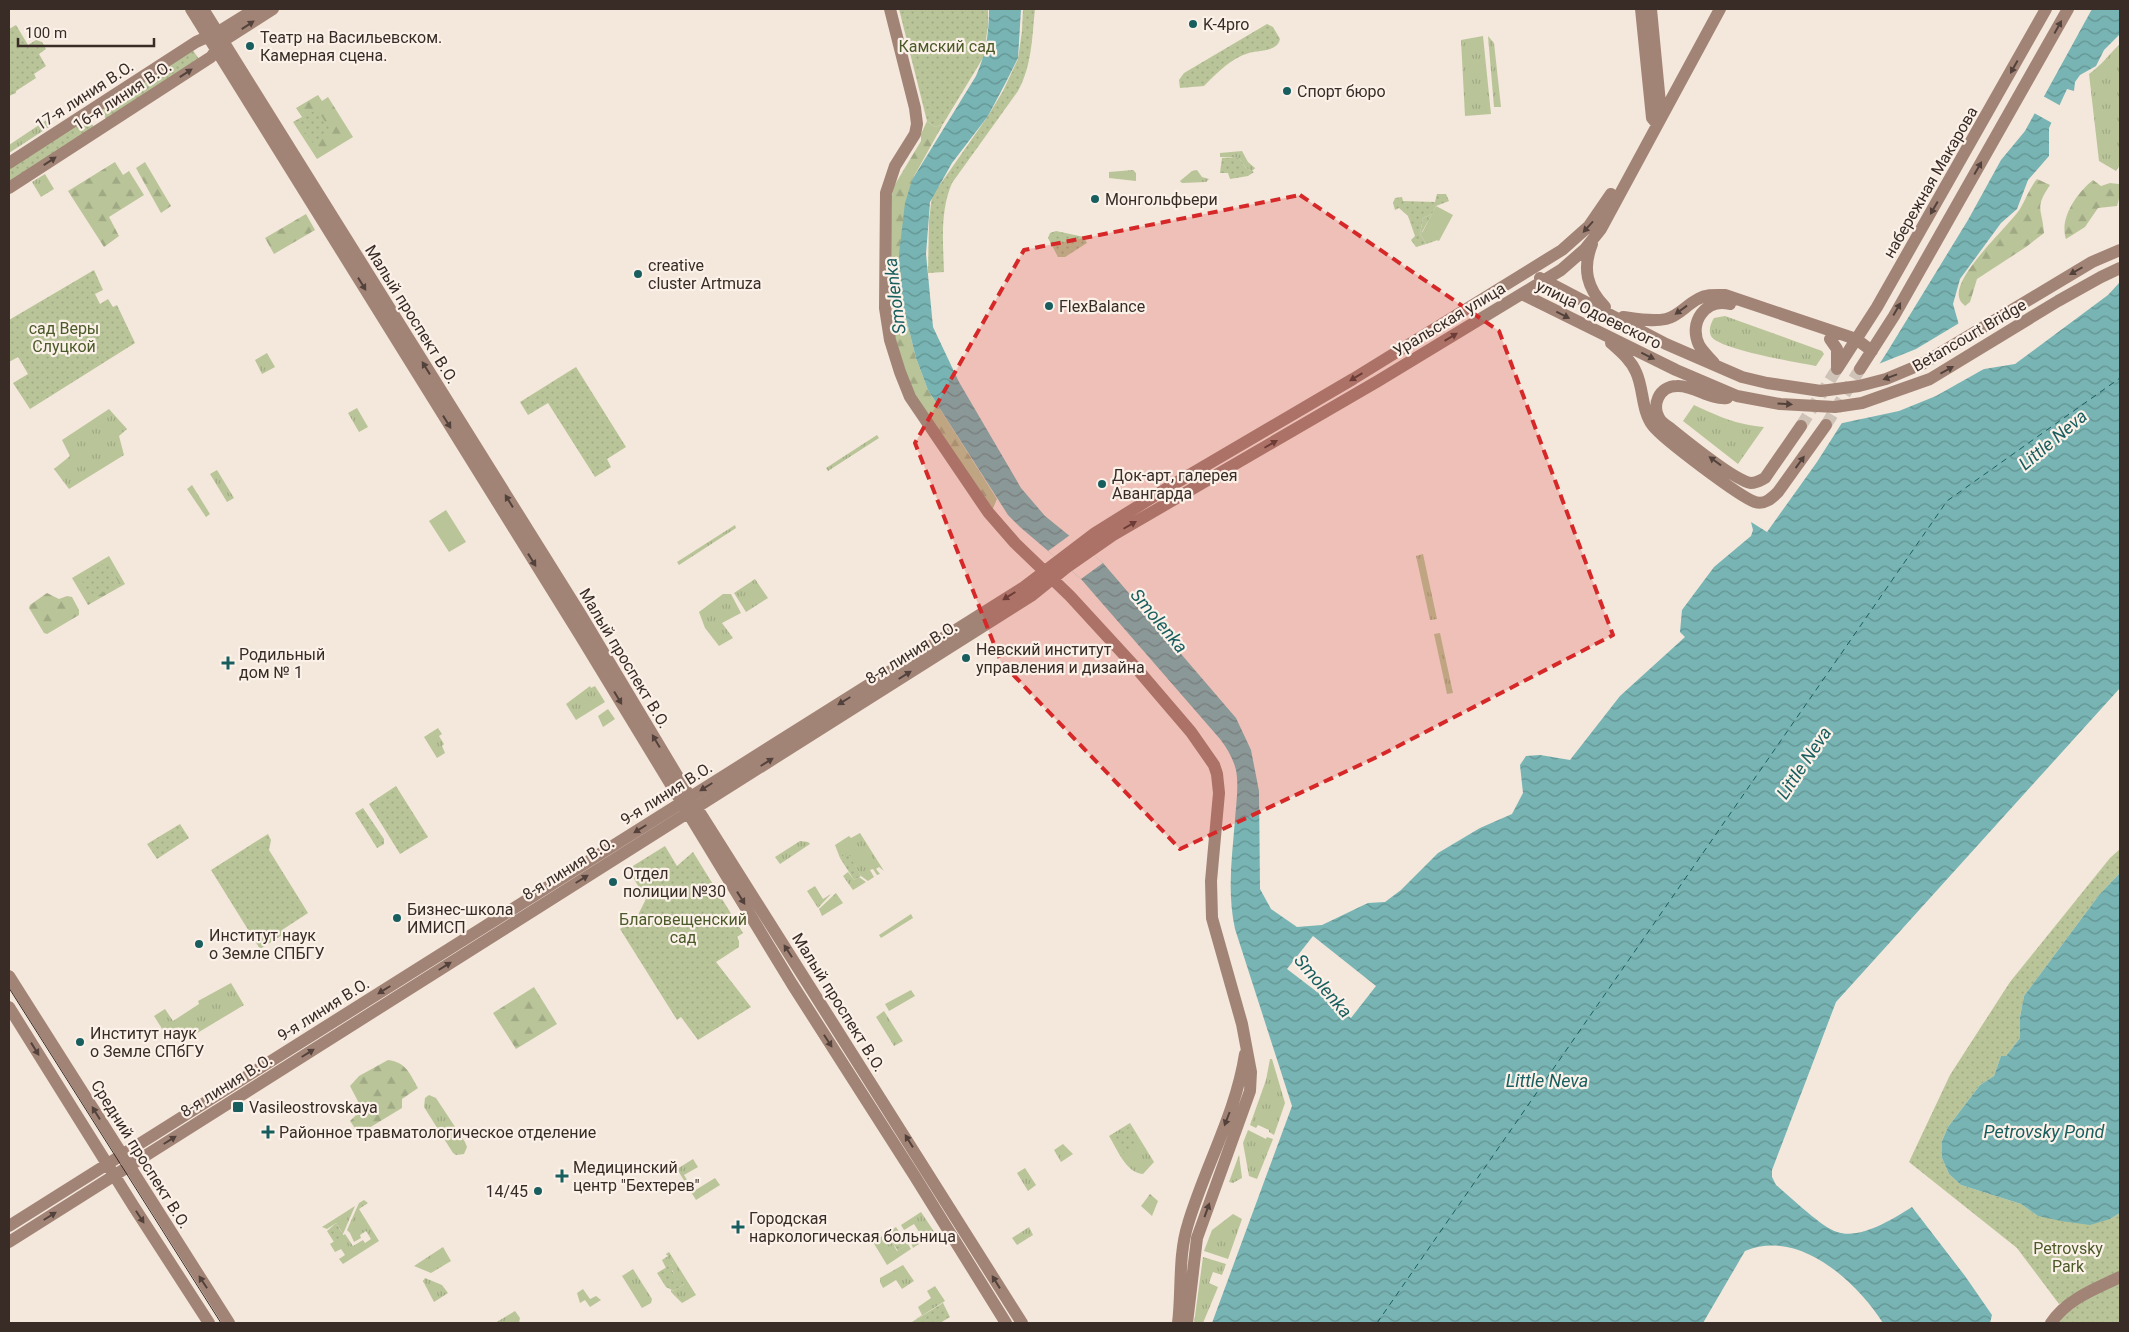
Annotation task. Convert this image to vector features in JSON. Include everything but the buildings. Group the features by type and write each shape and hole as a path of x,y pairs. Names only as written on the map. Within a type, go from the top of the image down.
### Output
{"main road":[{"name":"Малый проспект В.О.","path":"191,9 216,39 581,616 802,1000 919,1182 1006,1323"},
{"name":"Малый проспект В.О.","path":"203,9 216,39"},
{"name":"17-я линия В.О.","path":"9,163 196,42 216,39 254,9"},
{"name":"16-я линия В.О.","path":"9,188 211,57 216,39 273,9"},
{"path":"890,9 918,124 915,134 891,175 886,193 885,208 884,308 890,340 910,397 988,512 1015,544 1070,596 1138,670 1191,732 1214,765 1218,774 1219,793 1211,881 1212,918 1235,996 1251,1072 1250,1091 1197,1238 1187,1323"},
{"path":"1642,9 1654,121"},
{"path":"1651,9 1660,103"},
{"path":"1654,121 1660,103 1711,9"},
{"name":"Уральская улица","path":"1085,548 1169,487 1352,379 1569,245 1594,220 1609,197 1720,9"},
{"name":"набережная Макарова","path":"1830,339 1837,349 1837,369 1877,307 2046,9"},
{"path":"1860,369 2068,9"},
{"path":"1658,73 1665,78 1675,75"},
{"path":"95,107 106,125"},
{"name":"Уральская улица","path":"1085,548 1113,535 1378,381 1545,280 1573,260 1596,236 1654,121"},
{"path":"1596,236 1587,257 1586,276 1593,294 1614,315 1649,320 1666,319 1679,313 1700,298 1712,294 1725,294 1872,351"},
{"name":"Betancourt Bridge","path":"1742,377 1767,383 1821,391 1846,389 1886,379 1922,364 2092,262 2120,250"},
{"name":"Betancourt Bridge","path":"1737,396 1780,404 1835,407 1862,403 1893,394 1930,379 2058,301 2120,268"},
{"name":"улица Одоевского","path":"1737,396 1604,336 1522,294 1526,272 1614,315 1666,344 1742,377"},
{"path":"1718,367 1699,346 1695,331 1698,317 1709,305 1722,302 1830,339 1854,343"},
{"path":"1604,336 1629,360 1636,370 1641,385 1646,415 1660,433 1749,499 1756,502 1764,502 1772,498 1826,425"},
{"path":"1737,396 1720,398 1690,388 1677,386 1667,388 1660,393 1656,403 1656,412 1661,421 1670,428 1735,476 1750,483 1766,478 1801,426"},
{"path":"1048,575 1085,548"},
{"name":"8-я линия В.О.","path":"9,1242 689,805 1031,596 1048,575"},
{"name":"Малый проспект В.О.","path":"689,805 1022,1323"},
{"name":"9-я линия В.О.","path":"9,1226 122,1154 689,805"},
{"name":"Средний проспект В.О.","path":"9,976 229,1323"},
{"name":"Средний проспект В.О.","path":"9,1007 114,1176 209,1323"},
{"path":"1178,1323 1182,1256 1187,1225 1239,1086 1246,1049"},
{"path":"2051,1323 2058,1312 2073,1301 2120,1277"}],"highlighted area":[{"path":"1300,195 1499,331 1613,635 1377,757 1180,849 1001,662 915,443 1024,250"}],"green space":[{"name":"Камский сад","path":"899,9 988,9 988,26 983,58 943,124 935,127 927,121"},
{"path":"1023,9 1035,9 1031,51 1023,81 1018,91 952,183 944,216 944,272 928,273 929,220 932,196 988,116 1003,91 1018,59"},
{"path":"1267,24 1273,27 1280,39 1275,46 1268,50 1249,53 1236,58 1204,86 1180,88 1179,80 1184,73"},
{"path":"16,25 28,45 36,40 42,42 46,49 39,54 46,66 34,74 36,78 9,96 9,29"},
{"path":"1483,36 1491,114 1465,116 1461,40"},
{"path":"1488,36 1494,43 1501,107 1494,107"},
{"path":"2119,45 2120,165 2116,171 2099,161 2089,74"},
{"path":"192,49 199,59 106,119 100,108"},
{"path":"318,95 322,101 328,97 353,137 317,159 293,122 302,117 296,108"},
{"path":"317,109 331,131 312,143 298,121"},
{"path":"87,117 94,127 9,182 9,168"},
{"path":"48,119 52,125 9,153 9,145"},
{"path":"927,121 935,127 943,124 912,180 903,306 916,358 928,390 997,499 992,510 915,398 899,353 888,307 892,195 894,186 921,141 921,134"},
{"path":"1242,151 1248,162 1255,168 1252,171 1246,168 1239,158 1220,157 1220,153"},
{"path":"1222,158 1239,158 1246,168 1254,172 1248,176 1230,179 1228,173 1220,173"},
{"path":"115,162 123,175 129,171 144,195 109,217 119,236 104,247 68,191"},
{"path":"145,162 171,206 161,213 136,168"},
{"path":"1133,170 1136,173 1136,181 1109,178 1109,172"},
{"path":"1197,170 1202,177 1209,179 1206,182 1182,183 1180,181 1192,171"},
{"path":"45,174 54,189 41,197 32,182"},
{"path":"2037,179 2050,185 2042,199 2040,208 2044,233 1977,279 1970,302 1965,306 1960,300 1959,291 1963,279 1971,266 2020,209"},
{"path":"2093,180 2101,186 2110,183 2119,184 2120,195 2117,206 2098,208 2085,227 2066,239 2064,231 2067,215 2081,192"},
{"path":"1437,194 1446,194 1449,201 1436,206 1432,214 1423,218 1420,234 1426,244 1416,247 1411,240 1415,236 1408,216 1399,208 1395,210 1393,203 1395,198 1402,197 1403,201 1435,202"},
{"path":"1436,206 1453,215 1439,241 1422,233"},
{"path":"306,214 315,230 274,254 265,238"},
{"path":"1432,214 1422,232 1438,240 1426,244 1420,234 1423,218"},
{"path":"1056,231 1084,237 1087,243 1065,257 1058,257 1048,238 1050,233"},
{"name":"сад Веры Слуцкой","path":"94,270 103,290 95,294 100,304 108,299 113,307 117,305 135,343 30,409 13,383 28,374 18,357 9,362 9,320"},
{"path":"1725,316 1822,351 1824,354 1816,366 1759,355 1728,346 1711,336 1710,331 1714,318"},
{"path":"267,353 275,367 262,374 255,360"},
{"path":"576,367 626,447 607,459 611,467 595,477 548,403 528,415 520,402"},
{"path":"1694,405 1728,419 1764,427 1738,464 1683,421"},
{"path":"357,408 368,427 359,432 348,413"},
{"path":"109,409 127,429 119,436 124,455 69,489 54,469 70,456 62,440"},
{"path":"877,435 879,438 828,471 826,468"},
{"path":"217,470 234,498 227,502 210,474"},
{"path":"192,485 210,514 206,517 187,489"},
{"path":"446,510 466,542 449,552 429,521"},
{"path":"735,525 736,528 679,565 677,562"},
{"path":"1423,554 1437,619 1430,620 1416,556"},
{"path":"109,556 125,584 88,605 72,578"},
{"path":"107,562 119,583 92,599 80,578"},
{"path":"755,579 768,598 746,612 734,593"},
{"path":"47,593 59,599 67,596 72,597 79,610 79,615 47,634 44,633 29,608 30,605"},
{"path":"723,594 731,594 741,613 722,623 733,638 719,646 705,628 699,612"},
{"path":"1440,633 1453,693 1447,694 1434,634"},
{"path":"590,686 591,688 595,686 605,702 576,720 566,704"},
{"path":"608,709 615,719 603,727 598,716"},
{"path":"438,728 442,734 439,736 444,744 442,746 445,753 437,758 424,737"},
{"path":"396,786 428,837 400,854 369,804"},
{"path":"363,808 384,839 384,844 377,848 355,813"},
{"path":"180,824 189,838 157,859 147,844"},
{"path":"860,833 884,871 879,867 876,869 880,874 877,875 873,869 870,870 874,877 868,881 861,876 848,854 840,858 835,845 849,836 851,838"},
{"path":"268,834 271,840 269,850 308,913 282,930 284,934 260,949 211,870"},
{"path":"800,841 810,844 780,864 775,857"},
{"name":"Благовещенский сад","path":"665,846 677,866 693,852 743,933 737,937 739,947 716,962 751,1007 698,1040 681,1017 677,1020 620,929 637,917 646,899 628,869"},
{"name":"Petrovsky Park","path":"2120,849 2120,873 2099,895 2024,996 2020,1017 2020,1038 2006,1056 2001,1056 1994,1076 1980,1085 1948,1127 1942,1141 1942,1158 1949,1174 1961,1185 2021,1204 2038,1216 2110,1219 2120,1213 2120,1272 2059,1304 2017,1248 1909,1162 1950,1075 2010,982 2110,858"},
{"path":"848,853 861,876 854,880 840,858"},
{"path":"848,872 854,880 859,877 866,882 853,890 843,876"},
{"path":"815,886 823,899 831,894 818,908 807,891"},
{"path":"836,893 843,903 822,916 819,909"},
{"path":"911,914 913,918 881,938 879,935"},
{"path":"231,983 244,1005 194,1035 183,1034 179,1027 166,1035 154,1016 165,1009 173,1021 199,1004 198,1001"},
{"path":"534,987 557,1024 516,1049 493,1013"},
{"path":"911,990 915,996 889,1011 885,1004"},
{"path":"884,1011 903,1041 894,1046 876,1017"},
{"path":"1270,1059 1272,1059 1285,1103 1274,1135 1269,1130 1258,1125 1256,1128 1250,1125 1266,1080"},
{"path":"388,1060 403,1066 418,1088 402,1099 402,1108 359,1134 350,1121 362,1109 350,1086 359,1076"},
{"path":"429,1095 436,1098 465,1142 467,1147 464,1154 456,1155 453,1153 424,1107 425,1098"},
{"path":"1130,1123 1154,1162 1143,1174 1137,1173 1127,1165 1109,1136"},
{"path":"1130,1126 1140,1144 1124,1154 1113,1137"},
{"path":"1248,1130 1266,1139 1267,1137 1273,1139 1257,1179 1249,1176 1243,1143"},
{"path":"1063,1144 1073,1154 1061,1162 1054,1150"},
{"path":"1239,1155 1242,1178 1233,1183 1229,1182"},
{"path":"693,1159 698,1167 684,1175 694,1191 715,1178 720,1185 696,1200 677,1169"},
{"path":"1025,1168 1036,1185 1028,1191 1017,1173"},
{"path":"1150,1194 1158,1201 1152,1216 1141,1206"},
{"path":"364,1200 368,1203 359,1209 379,1241 343,1264 339,1259 345,1255 341,1249 335,1252 330,1244 345,1234 353,1246 363,1240 365,1243 371,1239 366,1231 360,1235 361,1238 354,1242 347,1230 359,1203"},
{"path":"355,1206 343,1234 336,1223 327,1229 322,1227"},
{"path":"921,1212 935,1233 913,1248 911,1243 921,1235 914,1224 904,1230 901,1225"},
{"path":"1233,1214 1242,1219 1228,1259 1204,1251 1212,1230"},
{"path":"336,1223 344,1236 334,1242 327,1231"},
{"path":"896,1227 900,1233 890,1239 897,1251 908,1244 911,1249 887,1265 873,1242"},
{"path":"1029,1227 1033,1235 1017,1245 1012,1238"},
{"path":"900,1233 904,1234 908,1244 898,1251 890,1239"},
{"path":"443,1247 451,1261 431,1273 414,1266"},
{"path":"669,1252 696,1295 682,1303 671,1290 674,1291 684,1284 675,1276 672,1264 666,1268 662,1260 668,1256 666,1254"},
{"path":"1203,1257 1226,1264 1222,1275 1213,1272 1209,1283 1218,1287 1203,1323 1194,1323"},
{"path":"672,1264 675,1269 672,1271 678,1280 681,1279 684,1284 674,1291 666,1287 657,1273"},
{"path":"903,1265 914,1281 902,1289 896,1280 883,1288 880,1278"},
{"path":"633,1269 652,1299 651,1303 642,1308 622,1276"},
{"path":"425,1278 442,1285 448,1293 434,1302 423,1281"},
{"name":"Petrovsky Park","path":"2120,1281 2120,1323 2058,1323 2079,1303"},
{"path":"935,1286 945,1301 912,1322 922,1315 918,1307 931,1298 927,1291"},
{"path":"583,1289 590,1299 596,1296 601,1300 590,1307 585,1300 580,1303 577,1293"},
{"path":"943,1303 950,1317 940,1323 912,1322"},
{"path":"515,1311 520,1318 519,1323 495,1323"}],"water":[{"name":"Little Neva","path":"989,9 1021,9 1018,58 988,116 952,163 930,202 926,254 933,327 959,382 1021,488 1045,516 1103,563 1236,718 1251,750 1259,791 1260,889 1271,909 1297,927 1322,925 1368,903 1385,902 1401,890 1438,853 1480,828 1512,814 1523,793 1520,765 1526,756 1540,755 1570,760 1620,696 1685,637 1680,632 1682,610 1714,567 1751,536 1753,530 1751,522 1767,532 1817,462 1968,220 2001,160 2025,131 2092,9 2120,9 2120,34 2104,50 2096,66 2080,75 2075,82 2074,91 2067,89 2049,128 2049,156 2028,180 2017,209 2001,223 1960,279 1953,304 1972,371 2015,364 2108,295 2120,282 2120,688 1836,1002 1772,1170 1772,1177 1776,1185 1814,1218 1837,1232 1846,1234 1866,1231 1912,1207 1965,1276 1992,1315 1990,1323 1883,1323 1858,1291 1824,1263 1805,1253 1786,1247 1765,1246 1745,1251 1703,1323 1212,1323 1292,1106 1235,929 1231,902 1231,874 1237,789 1235,766 1230,753 1220,739 1081,579 1008,515 928,390 916,358 903,306 899,254 905,203 912,180 976,76 986,43"},
{"name":"Petrovsky Pond","path":"2120,873 2120,1213 2110,1219 2090,1225 2038,1216 2021,1204 1961,1185 1949,1174 1942,1158 1942,1141 1948,1127 1980,1085 1994,1076 2001,1056 2006,1056 2020,1038 2020,1017 2024,996 2099,895"}],"pier":[{"path":"2043,96 2061,106 2052,123 2034,113"},
{"path":"1961,322 1973,368 1991,365 1936,396 1899,411 1838,424 1876,365 1916,349"},
{"path":"1070,535 1103,563 1081,579 1048,551"},
{"path":"1313,936 1376,986 1351,1018 1287,969"}],"ferry route":[{"path":"1377,1323 1947,501 2120,378"}],"tunnel":[{"path":"1801,426 1837,369"},
{"path":"1826,425 1860,369"}],"tram line":[{"path":"9,988 221,1323"}],"place":[{"name":"K-4pro","path":"1193,24"},
{"name":"Театр на Васильевском. Камерная сцена.","path":"250,46"},
{"name":"Спорт бюро","path":"1287,91"},
{"name":"Монгольфьери","path":"1095,199"},
{"name":"creative cluster Artmuza","path":"638,274"},
{"name":"FlexBalance","path":"1049,306"},
{"name":"Док-арт, галерея Авангарда","path":"1102,484"},
{"name":"Невский институт управления и дизайна","path":"966,658"},
{"name":"Родильный дом № 1","path":"228,663"},
{"name":"Отдел полиции №30","path":"613,882"},
{"name":"Бизнес-школа ИМИСП","path":"397,918"},
{"name":"Институт наук о Земле СПБГУ","path":"199,944"},
{"name":"Институт наук о Земле СПбГУ","path":"80,1042"},
{"name":"Vasileostrovskaya","path":"238,1107"},
{"name":"Районное травматологическое отделение","path":"268,1132"},
{"name":"Медицинский центр \"Бехтерев\"","path":"562,1176"},
{"name":"14/45","path":"538,1191"},
{"name":"Городская наркологическая больница","path":"738,1227"}],"water label":[{"name":"Smolenka","path":"895,296"},
{"name":"Smolenka","path":"1159,621"},
{"name":"Smolenka","path":"1323,986"}]}
